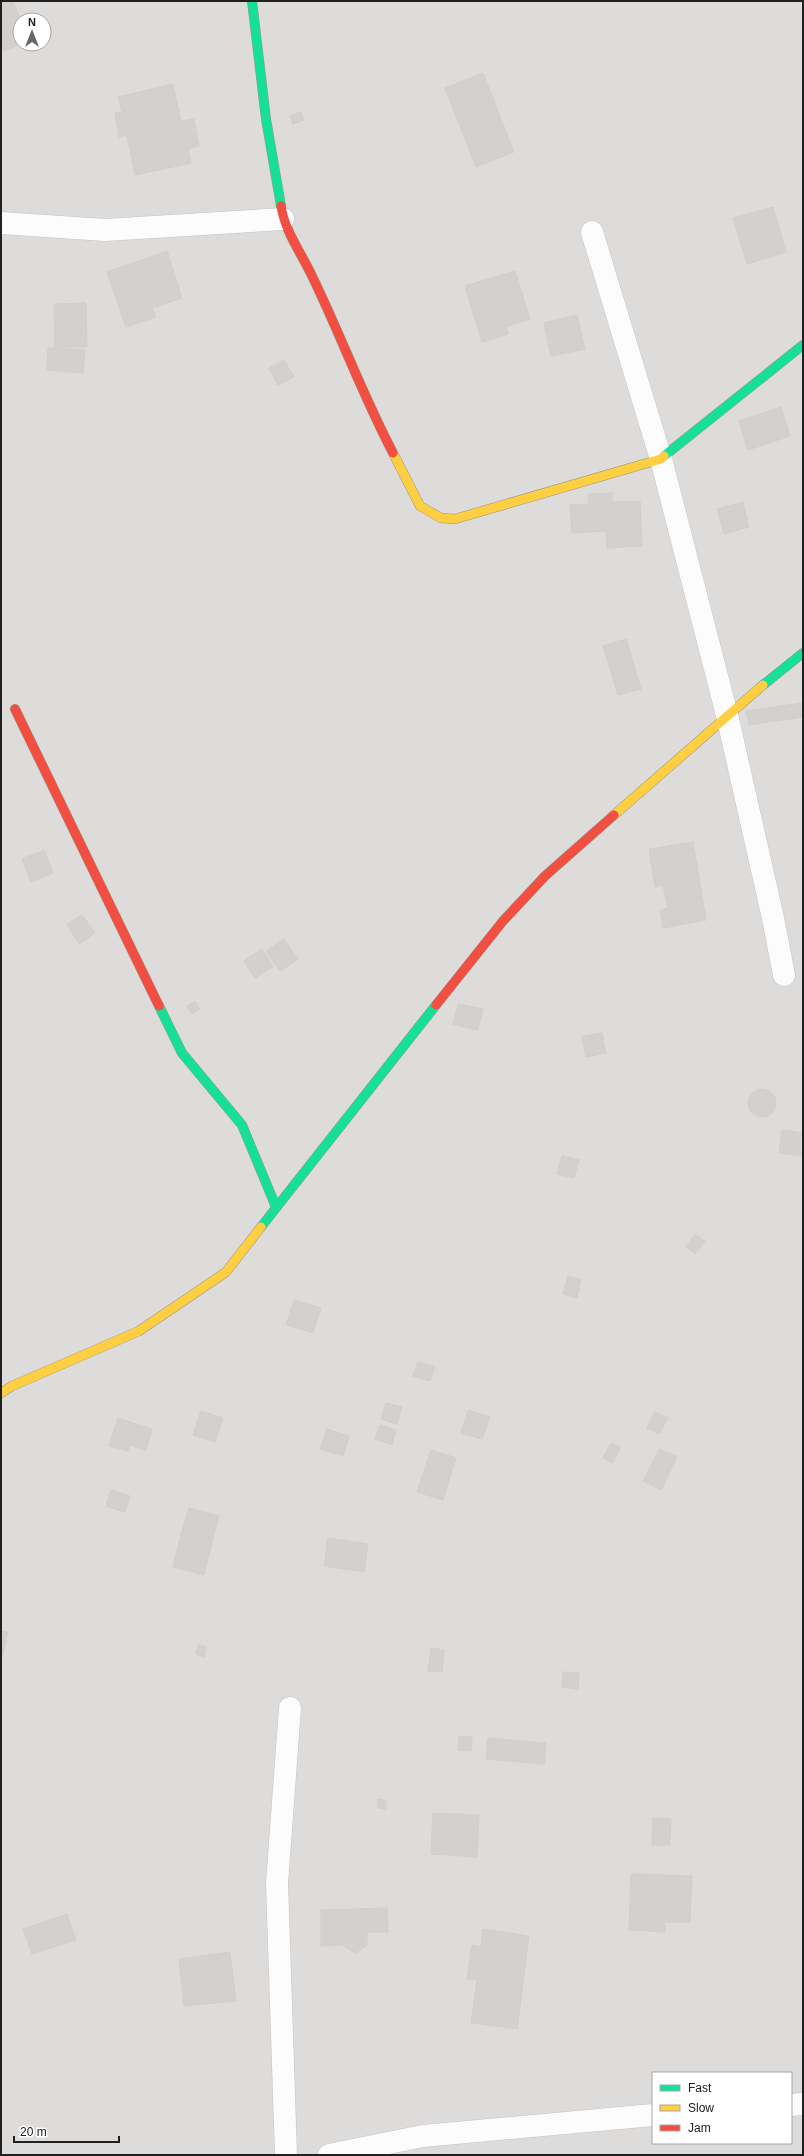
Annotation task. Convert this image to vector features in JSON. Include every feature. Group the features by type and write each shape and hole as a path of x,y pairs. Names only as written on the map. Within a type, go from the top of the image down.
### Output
{"street":[{"path":"252,1 266,119 283,219 313,278 375,419 420,506 441,518 455,519 662,459 803,345"},
{"path":"1,223 105,230 283,219"},
{"path":"592,232 662,459 727,715 773,918 784,976"},
{"path":"1,1393 12,1386 139,1332 226,1272 502,921 545,876 727,715 803,653"},
{"path":"15,709 182,1053 242,1124 276,1207"},
{"path":"286,2155 277,1883 290,1708"},
{"path":"792,2105 803,2104"},
{"path":"329,2155 423,2136 652,2115"}],"shaded area":[{"path":"1,1 803,1 803,2155 1,2155"}],"building":[{"path":"13,1 18,12 12,12 12,48 1,52 1,3"},
{"path":"483,73 514,152 476,167 445,88"},
{"path":"173,84 181,121 194,119 199,146 188,149 191,163 135,175 127,135 119,137 115,113 122,112 118,97"},
{"path":"301,112 304,120 293,124 290,116"},
{"path":"773,207 786,252 747,264 733,218"},
{"path":"167,251 182,298 152,308 156,317 126,327 107,272"},
{"path":"515,271 530,319 506,327 508,334 482,342 465,286"},
{"path":"86,303 87,347 55,347 54,304"},
{"path":"577,315 585,349 551,356 544,323"},
{"path":"48,348 85,350 83,373 47,370"},
{"path":"284,360 294,377 278,385 269,368"},
{"path":"781,407 790,436 748,450 739,421"},
{"path":"612,493 612,502 640,501 642,546 607,548 606,531 572,533 570,505 588,504 588,494"},
{"path":"743,502 749,527 724,534 717,509"},
{"path":"626,639 641,689 618,695 603,646"},
{"path":"802,703 803,717 749,725 746,711"},
{"path":"693,842 706,920 663,928 660,910 668,908 663,885 655,887 649,849"},
{"path":"44,850 53,873 31,882 22,859"},
{"path":"82,915 95,933 79,944 67,924"},
{"path":"284,939 298,959 280,971 266,951"},
{"path":"262,949 273,967 255,978 244,961"},
{"path":"195,1001 200,1009 192,1014 187,1006"},
{"path":"458,1004 483,1009 478,1030 453,1024"},
{"path":"602,1033 606,1053 586,1057 582,1036"},
{"path":"762,1089 772,1093 776,1103 772,1113 762,1117 752,1113 748,1103 752,1093"},
{"path":"782,1130 803,1133 803,1156 779,1153"},
{"path":"562,1156 579,1160 574,1178 557,1174"},
{"path":"695,1234 705,1241 695,1254 686,1247"},
{"path":"568,1276 581,1280 577,1298 563,1294"},
{"path":"294,1300 321,1308 313,1333 286,1325"},
{"path":"418,1362 435,1367 430,1381 413,1376"},
{"path":"386,1403 402,1407 397,1424 381,1419"},
{"path":"468,1410 490,1417 482,1439 461,1433"},
{"path":"201,1411 223,1418 215,1442 193,1435"},
{"path":"654,1412 668,1418 659,1434 647,1428"},
{"path":"118,1418 152,1429 146,1450 130,1445 128,1451 109,1446"},
{"path":"380,1425 396,1430 392,1445 375,1439"},
{"path":"327,1429 349,1436 343,1456 320,1449"},
{"path":"611,1443 620,1447 613,1463 603,1458"},
{"path":"659,1449 677,1457 661,1490 643,1481"},
{"path":"431,1450 456,1458 443,1500 417,1492"},
{"path":"111,1490 130,1496 125,1512 106,1506"},
{"path":"189,1508 219,1516 213,1538 182,1531"},
{"path":"182,1531 213,1538 204,1575 173,1567"},
{"path":"328,1538 368,1544 364,1572 324,1566"},
{"path":"1,1631 8,1632 2,1658 1,1658"},
{"path":"198,1645 206,1647 204,1657 196,1654"},
{"path":"431,1648 444,1650 442,1672 428,1671"},
{"path":"563,1672 579,1673 578,1689 562,1687"},
{"path":"459,1736 472,1737 471,1751 458,1750"},
{"path":"488,1738 546,1743 544,1764 486,1759"},
{"path":"378,1799 386,1800 386,1809 378,1808"},
{"path":"433,1813 479,1815 477,1857 431,1854"},
{"path":"653,1818 671,1819 670,1845 652,1845"},
{"path":"631,1874 692,1876 690,1922 665,1922 665,1932 629,1930"},
{"path":"387,1908 388,1932 367,1932 367,1945 355,1953 343,1945 321,1946 321,1910"},
{"path":"67,1914 76,1940 32,1954 23,1929"},
{"path":"483,1929 529,1936 517,2029 471,2023 477,1980 467,1979 472,1945 481,1947"},
{"path":"230,1952 236,2001 184,2006 179,1959"}],"traffic: fast":[{"path":"252,1 266,119 281,206"},
{"path":"664,456 803,345"},
{"path":"763,685 803,653"},
{"path":"261,1227 436,1005"},
{"path":"159,1006 182,1053 242,1125 276,1207"}],"traffic: slow":[{"path":"393,453 420,506 441,518 455,519 661,459 664,456"},
{"path":"614,815 763,685"},
{"path":"1,1393 12,1386 139,1331 226,1272 261,1227"}],"traffic: jam":[{"path":"281,206 290,234 313,278 372,410 393,453"},
{"path":"15,709 159,1006"},
{"path":"436,1005 503,921 545,876 614,815"}]}
